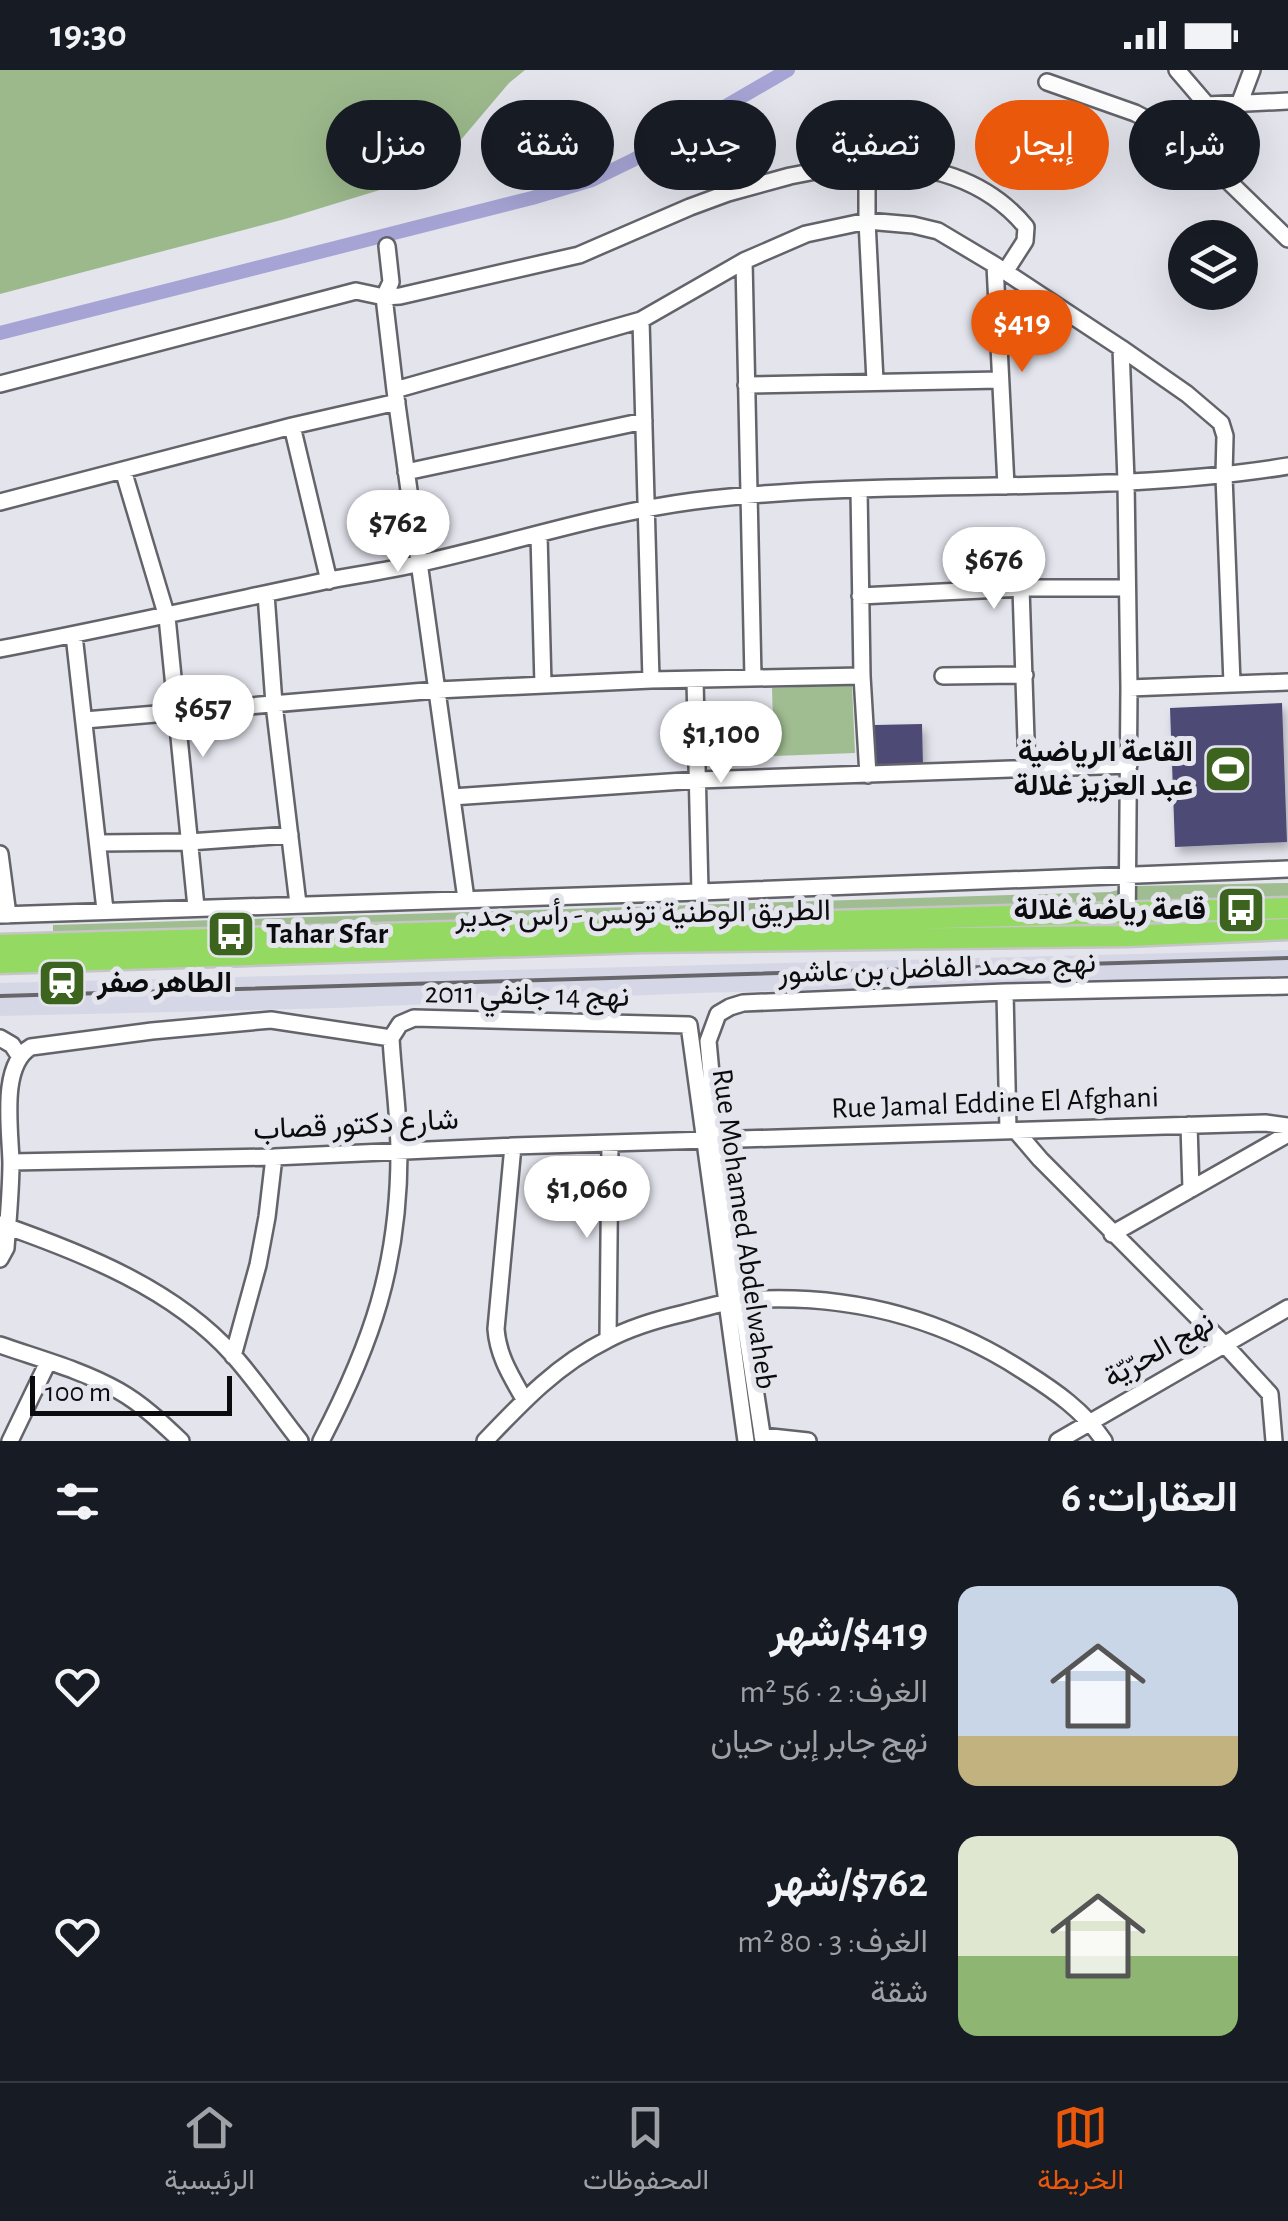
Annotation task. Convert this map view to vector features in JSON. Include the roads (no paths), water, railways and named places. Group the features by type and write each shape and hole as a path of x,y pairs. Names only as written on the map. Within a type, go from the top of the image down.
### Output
{"highway":[{"name":"الطريق الوطنية تونس - رأس جدير","path":"0,945 1288,908"},
{"name":"الطريق الوطنية تونس - رأس جدير","path":"0,963 661,942 1128,936 1288,928"}],"street":[{"path":"1177,70 1203,100"},
{"path":"1241,100 1252,70"},
{"path":"1048,82 1129,111"},
{"path":"1260,102 1288,101"},
{"path":"0,384 356,292 400,296 579,255 690,207 796,175"},
{"path":"955,178 978,186 1026,227 1025,241 1000,268 1000,380 1006,486"},
{"path":"868,190 875,381"},
{"path":"1243,190 1280,223 1288,238"},
{"path":"0,502 292,426 641,320 744,261 806,234 867,222 926,228 948,236 1000,268 1121,348 1221,423 1225,436 1232,683"},
{"path":"387,246 391,282 384,297 466,898"},
{"path":"744,261 753,678"},
{"path":"641,320 651,680"},
{"path":"1121,348 1129,688 1128,936"},
{"path":"746,385 1000,380"},
{"path":"406,472 644,421"},
{"path":"292,426 329,580"},
{"path":"0,649 419,564 646,509 750,495 1224,476 1288,466"},
{"path":"123,470 167,616 196,907"},
{"path":"859,489 868,775"},
{"path":"539,535 543,685"},
{"path":"860,596 1021,588 1127,588"},
{"path":"1021,588 1027,770"},
{"path":"266,594 274,704 298,904"},
{"path":"74,634 105,910"},
{"path":"942,676 1025,674"},
{"path":"85,720 437,690 862,676"},
{"path":"694,680 700,892"},
{"path":"1129,688 1288,682"},
{"path":"452,797 698,780 1129,765"},
{"path":"99,843 290,835"},
{"path":"0,854 4,915 1288,869"},
{"name":"نهج محمد الفاضل بن عاشور","path":"711,1140 708,1040 718,1014 730,1006 1005,992 1288,986"},
{"path":"1005,992 1012,1130 1270,1394 1274,1441"},
{"name":"نهج 14 جانفي 2011","path":"18,1054 31,1047 271,1020 391,1038 406,1020 430,1018 689,1025"},
{"name":"Rue Mohamed Abdelwaheb","path":"689,1025 711,1140 757,1439"},
{"path":"0,1038 18,1054 3,1088 11,1162 4,1226 6,1248 0,1259"},
{"path":"321,1441 345,1395 379,1310 394,1236 399,1151 391,1038"},
{"name":"Rue Jamal Eddine El Afghani","path":"711,1140 1265,1122 1288,1126"},
{"path":"1189,1125 1191,1189"},
{"path":"1112,1234 1288,1134"},
{"name":"شارع دكتور قصاب","path":"11,1162 274,1157 711,1140"},
{"path":"608,1339 610,1143"},
{"path":"513,1146 496,1329 503,1362 524,1399"},
{"path":"234,1356 258,1265 274,1157"},
{"path":"4,1226 70,1251 156,1292 203,1326 234,1356 300,1441"},
{"path":"485,1441 562,1366 608,1339 666,1318 736,1301 834,1301 920,1319 958,1333 1054,1391 1091,1421 1104,1441"},
{"name":"نهج الحرّيّة","path":"1058,1441 1288,1308"},
{"path":"0,1346 79,1372 121,1392 181,1441"},
{"path":"10,1441 48,1362"},
{"path":"1270,1394 1288,1392"},
{"path":"757,1439 808,1441"}],"waterway":[{"path":"0,333 592,180 788,70"}],"railway":[{"path":"0,996 1288,958"}],"place":[{"name":"القاعة الرياضية عبد العزيز غلالة","path":"1228,769"},
{"name":"قاعة رياضة غلالة","path":"1241,910"},
{"name":"Tahar Sfar","path":"231,934"},
{"name":"الطاهر صفر","path":"62,983"}]}
